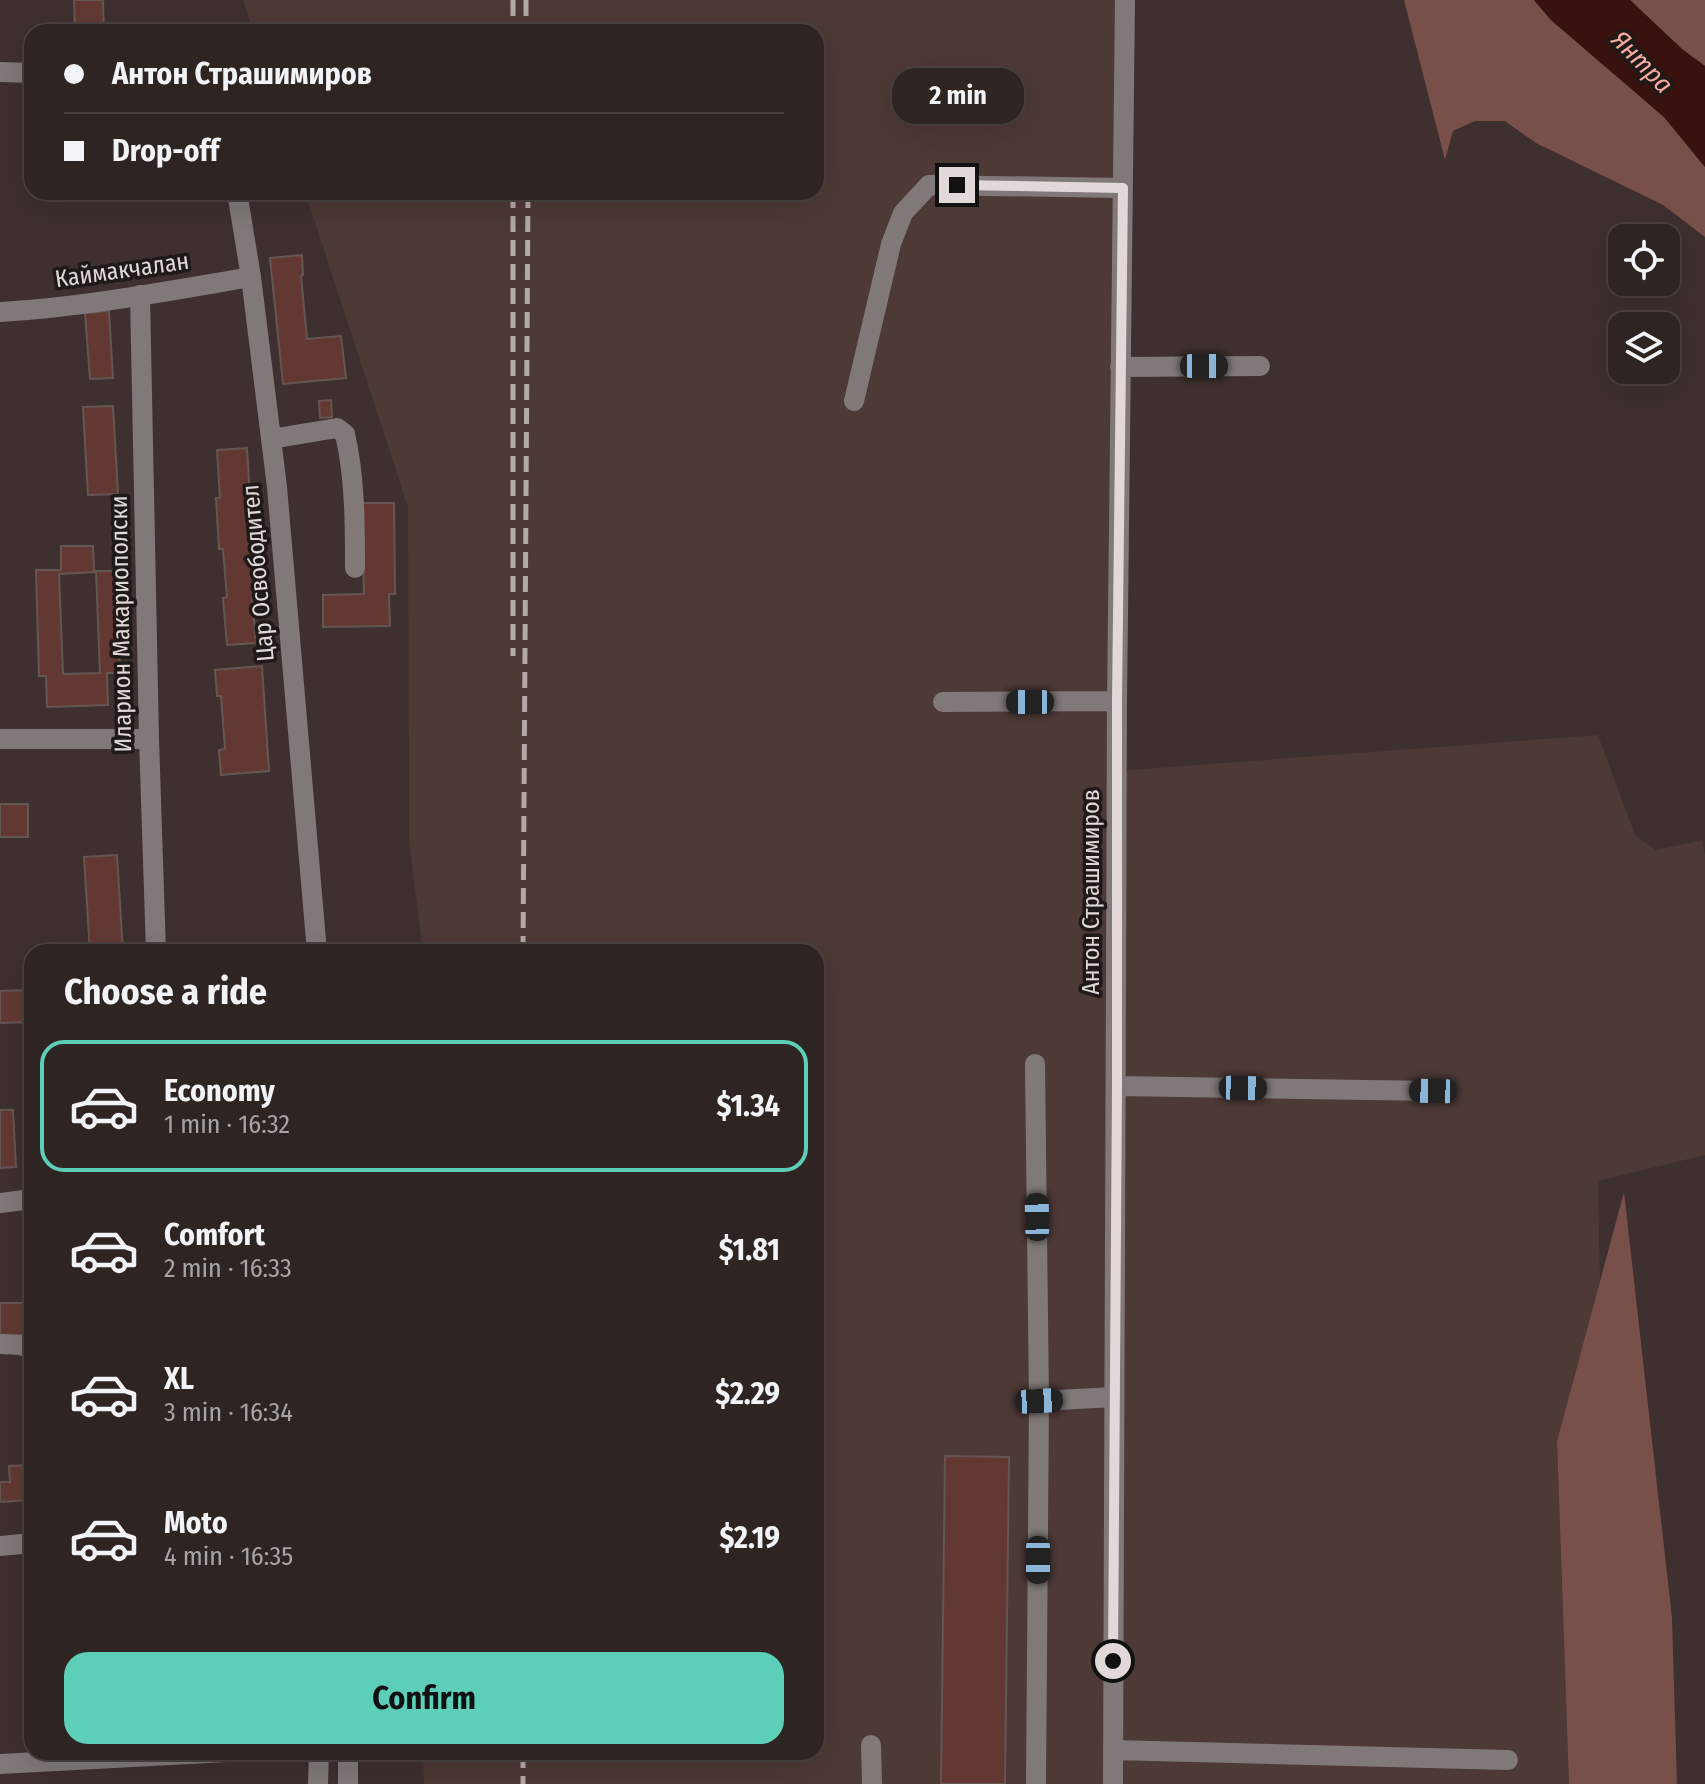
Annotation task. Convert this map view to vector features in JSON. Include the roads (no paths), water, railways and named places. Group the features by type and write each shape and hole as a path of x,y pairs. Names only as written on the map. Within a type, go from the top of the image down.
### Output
{"street":[{"name":"Антон Страшимиров","path":"1113,1784 1117,701 1125,0"},
{"path":"0,72 24,73"},
{"path":"854,401 891,244 903,213 929,185 1123,188"},
{"name":"Цар Освободител","path":"238,200 277,487 316,944"},
{"name":"Каймакчалан","path":"0,312 140,295 251,277"},
{"name":"Иларион Макариополски","path":"140,295 156,944"},
{"path":"1120,367 1260,366"},
{"path":"271,439 337,428 345,434 355,509 355,568"},
{"path":"943,702 1117,701"},
{"path":"0,739 149,739"},
{"path":"1035,1064 1039,1401 1036,1784"},
{"path":"1117,1086 1433,1091"},
{"path":"0,1203 24,1200"},
{"path":"0,1344 24,1346"},
{"path":"1039,1401 1114,1397"},
{"path":"0,1546 24,1544"},
{"path":"871,1745 872,1784"},
{"path":"1113,1750 1508,1760"},
{"path":"0,1764 60,1760"},
{"path":"318,1784 319,1760"},
{"path":"348,1760 348,1784"}],"water":[{"name":"Янтра","path":"1534,0 1630,0 1683,50 1705,66 1705,167 1664,117 1551,20"}],"railway":[{"path":"513,0 513,24"},
{"path":"526,0 526,24"},
{"path":"513,200 513,656"},
{"path":"523,944 528,200"},
{"path":"523,1760 523,1784"}]}
